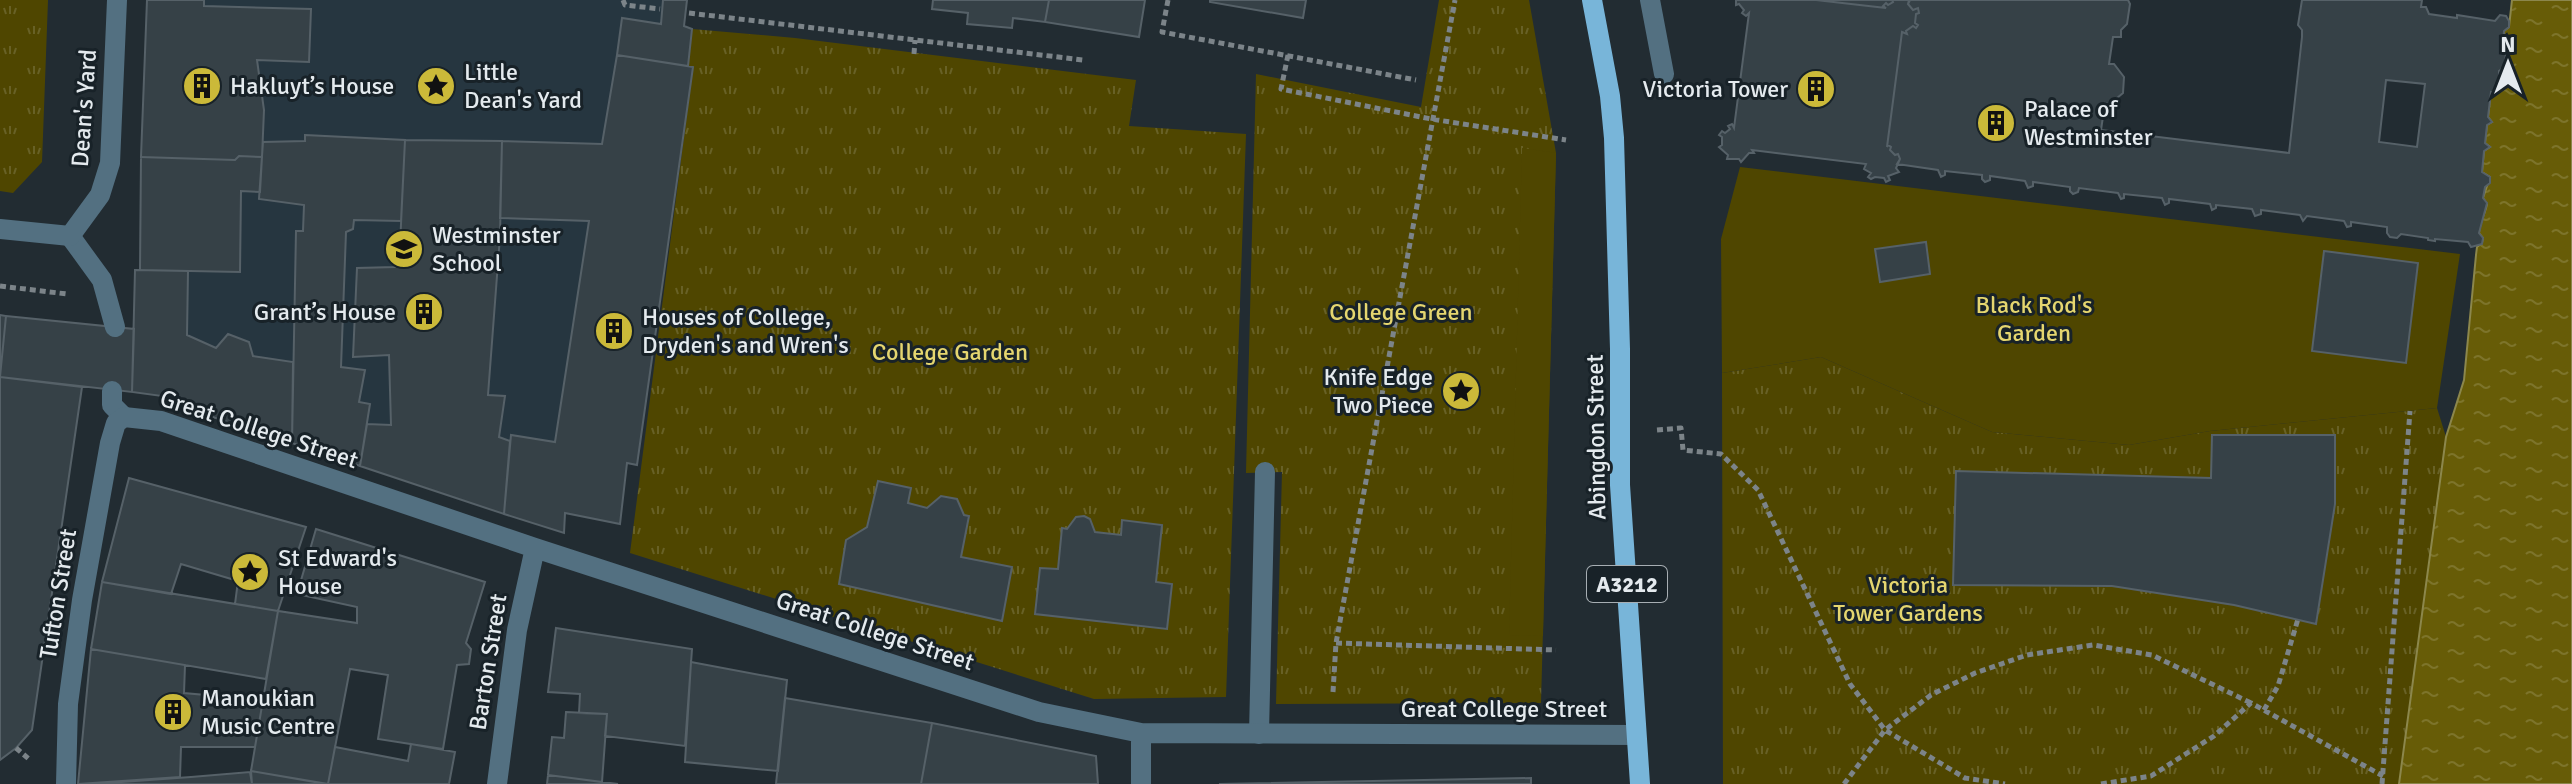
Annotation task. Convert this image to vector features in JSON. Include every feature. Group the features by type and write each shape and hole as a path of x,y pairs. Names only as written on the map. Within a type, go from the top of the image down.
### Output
{"main road":[{"name":"Abingdon Street","path":"1592,0 1610,96 1614,138 1620,334 1620,485 1636,735"},
{"name":"A3212","path":"1636,735 1640,784"}],"street":[{"name":"Dean's Yard","path":"70,236 100,195 110,163 117,0"},
{"path":"1650,0 1664,74"},
{"path":"0,229 70,236 102,280 115,327"},
{"path":"112,391 112,405 124,417"},
{"name":"Great College Street","path":"124,417 161,421 535,548 1039,712 1141,733 1636,735"},
{"name":"Tufton Street","path":"66,784 68,704 85,585 110,443 116,423 124,417"},
{"path":"1259,734 1265,472"},
{"name":"Barton Street","path":"497,784 517,630 535,548"},
{"path":"1141,733 1141,784"}],"path":[{"path":"623,0 625,5 660,9"},
{"path":"1168,0 1162,32 1416,80"},
{"path":"1333,692 1336,643 1455,0"},
{"path":"689,13 1083,60"},
{"path":"914,54 915,40"},
{"path":"1288,55 1281,89 1431,119 1566,140"},
{"path":"0,286 50,292"},
{"path":"2382,784 2410,411"},
{"path":"1681,428 1683,450 1721,454 1758,490 1850,684 1885,730 1965,778 2005,784"},
{"path":"2264,710 2278,686 2298,619"},
{"path":"1336,643 1556,650"},
{"path":"1844,784 1885,730 1931,695 1975,673 2027,655 2093,645 2152,655 2251,703 2383,776"},
{"path":"2101,784 2151,776 2214,736 2251,703"}],"shaded area":[{"name":"Westminster School","path":"147,0 687,0 684,26 692,29 688,65 693,67 637,465 627,463 620,524 566,513 564,533 176,405 176,398 132,392 135,270 140,269"}],"green space":[{"path":"0,0 48,0 42,162 13,193 0,191"},
{"name":"College Green","path":"1439,0 1529,0 1556,153 1541,703 1276,704 1282,472 1246,473 1256,74 1421,107"},
{"name":"College Garden","path":"692,29 795,38 1136,80 1129,126 1246,134 1226,697 1094,699 630,553 693,67 688,66"},
{"path":"1522,148 1556,153 1543,636 1509,635"},
{"name":"Black Rod's Garden","path":"1740,167 2460,254 2437,408 2210,431 2129,445 1992,432 1821,357 1722,373 1721,239"},
{"name":"Victoria Tower Gardens","path":"1821,357 1992,432 2129,445 2210,431 2437,408 2446,437 2399,784 1723,784 1722,373"}],"water":[{"path":"2512,0 2572,0 2572,784 2399,784 2446,437 2464,380 2477,247 2483,238 2479,233 2487,204 2483,198 2490,177 2482,172 2484,151 2490,147 2485,143 2487,125 2492,122 2488,117 2491,92 2497,93 2501,89 2499,71 2505,62 2504,31 2509,27"}],"building":[{"name":"Hakluyt’s House","path":"147,0 204,0 204,6 311,9 309,62 257,60 264,110 262,157 239,156 235,160 141,157"},
{"path":"663,0 687,0 684,26 692,29 688,66 617,55 622,18 661,24"},
{"path":"933,0 1049,0 1045,22 1013,18 1012,28 967,24 968,13 932,9"},
{"path":"1049,0 1145,0 1139,37 1045,22"},
{"path":"1210,0 1306,0 1303,18"},
{"name":"Victoria Tower","path":"1736,0 1816,0 1886,8 1883,6 1892,0 1909,0 1908,4 1913,10 1918,8 1916,28 1913,26 1906,31 1907,34 1902,32 1887,147 1891,147 1895,155 1898,154 1900,159 1896,168 1899,172 1888,176 1890,180 1886,182 1884,178 1868,177 1871,173 1864,169 1866,164 1752,150 1754,153 1749,153 1741,162 1739,159 1727,159 1728,155 1719,147 1722,137 1719,135 1730,129 1728,126 1732,124 1734,128 1749,13 1746,16 1742,13 1744,10 1739,4 1736,5"},
{"path":"1816,0 1893,2 1886,3 1883,6 1886,8"},
{"name":"Palace of Westminster","path":"1910,0 2128,0 2127,24 2121,30 2121,37 2113,37 2109,64 2114,64 2124,77 2123,93 2110,104 2105,103 2101,130 2289,153 2302,37 2298,25 2302,0 2422,0 2421,7 2426,7 2429,14 2495,21 2500,15 2506,16 2509,27 2504,31 2503,42 2507,48 2504,67 2499,71 2499,79 2503,83 2497,93 2491,92 2488,117 2492,122 2487,125 2485,143 2490,147 2484,151 2482,172 2490,177 2490,183 2485,187 2483,198 2487,203 2479,233 2483,238 2482,244 2471,247 2468,242 2435,241 2401,234 2397,238 2390,237 2387,227 2351,222 2351,226 2347,227 2344,221 2307,216 2303,221 2300,215 2261,210 2261,214 2255,216 2252,209 2216,205 2212,210 2210,204 2169,199 2165,205 2162,198 2124,194 2121,199 2118,193 2079,188 2073,194 2070,187 2033,182 2033,186 2028,188 2025,181 1990,176 1990,180 1985,182 1982,175 1945,171 1941,177 1938,170 1897,164 1900,159 1898,154 1895,155 1891,147 1887,147 1902,32 1907,34 1906,31 1913,26 1916,28 1916,14 1919,13 1918,8 1913,10 1908,4","holes":["2386,80 2425,84 2417,147 2379,142"]},
{"name":"Houses of College, Dryden's and Wren's","path":"617,55 693,67 637,465 627,463 620,524 565,513 564,533 504,514 511,435 555,442 589,221 500,218 502,141 602,144"},
{"path":"305,135 405,140 401,221 354,220 353,229 346,232 341,367 365,370 359,402 370,404 360,466 292,443 296,231 303,231 304,205 259,199 263,142 305,141"},
{"name":"Grant’s House","path":"405,140 502,141 500,236 488,395 505,396 499,437 510,441 504,514 360,466 367,424 391,425 389,355 353,357 357,268 395,267 395,251 400,245"},
{"path":"239,156 262,157 260,192 241,191 240,272 140,270 141,157 235,160"},
{"path":"1926,242 1930,274 1880,282 1875,249"},
{"path":"2324,251 2418,263 2406,363 2312,351"},
{"path":"135,270 188,271 187,335 216,348 228,334 249,342 253,356 293,362 292,443 176,405 177,398 132,392"},
{"path":"0,315 6,316 0,377"},
{"path":"6,316 134,329 132,392 0,377"},
{"path":"0,377 82,387 32,730 0,760"},
{"path":"2212,435 2335,435 2335,504 2316,624 2234,605 2112,586 1953,585 1956,471 2211,478"},
{"path":"129,478 306,527 278,611 235,604 238,581 181,564 171,594 102,582"},
{"path":"878,481 911,488 908,503 927,508 941,496 957,499 964,515 969,516 961,557 1012,567 1002,621 839,584 846,540 867,527"},
{"path":"1076,517 1090,519 1095,532 1121,535 1122,520 1162,525 1156,582 1172,584 1167,629 1035,614 1040,568 1058,569 1062,528 1067,529"},
{"path":"316,529 485,582 466,643 471,649 469,664 457,665 443,749 378,739 388,675 350,669 328,784 251,771 278,611 357,623 357,607 297,594"},
{"path":"102,582 278,611 266,679 91,649"},
{"path":"556,628 692,649 685,746 605,736 607,714 579,713 580,694 548,692"},
{"name":"Manoukian Music Centre","path":"91,649 185,665 184,693 263,700 255,747 181,747 180,777 78,784"},
{"path":"691,662 787,680 778,771 685,762"},
{"path":"785,698 932,723 921,784 776,784"},
{"path":"566,712 607,714 602,782 548,775 552,737 564,738"},
{"path":"932,723 1096,756 1098,784 921,784"},
{"path":"411,744 455,752 449,784 328,784 335,747 408,761"},
{"path":"251,771 326,784 252,784"},
{"name":"Manoukian Music Centre","path":"250,772 252,784 94,784 191,777"},
{"path":"548,775 618,784 547,784"},
{"path":"1531,778 1531,784 1219,784"}],"place":[{"name":"Hakluyt’s House","path":"202,86"},
{"name":"Little Dean's Yard","path":"436,86"},
{"name":"Victoria Tower","path":"1816,89"},
{"name":"Palace of Westminster","path":"1996,123"},
{"name":"Westminster School","path":"404,249"},
{"name":"Grant’s House","path":"424,312"},
{"name":"Houses of College, Dryden's and Wren's","path":"614,331"},
{"name":"Knife Edge Two Piece","path":"1461,391"},
{"name":"St Edward's House","path":"250,572"},
{"name":"Manoukian Music Centre","path":"173,712"}]}
